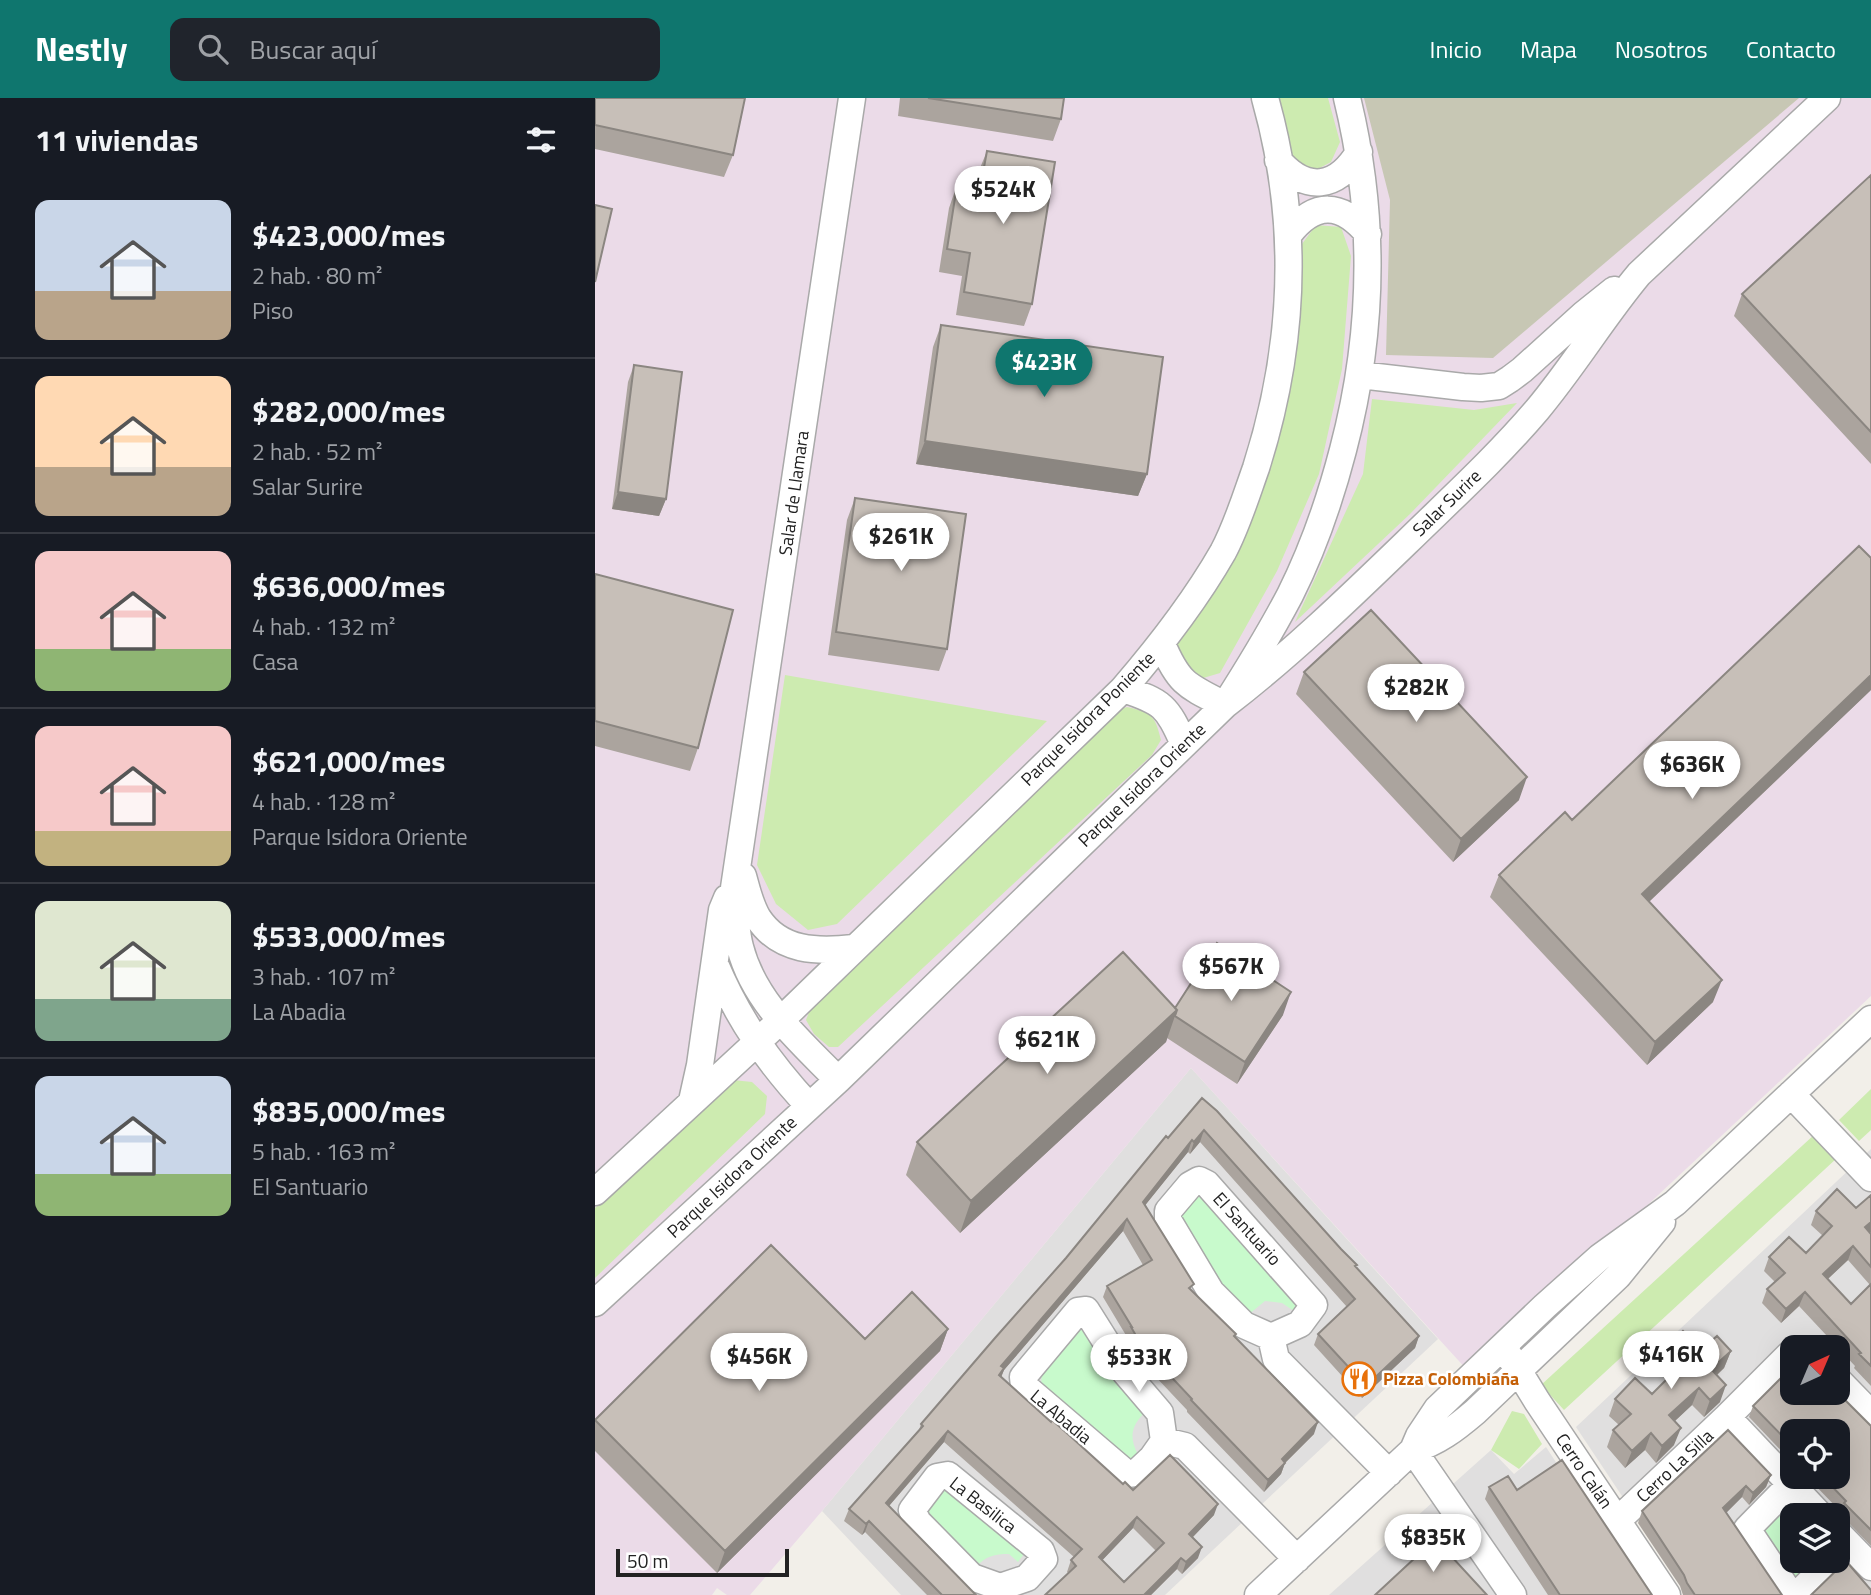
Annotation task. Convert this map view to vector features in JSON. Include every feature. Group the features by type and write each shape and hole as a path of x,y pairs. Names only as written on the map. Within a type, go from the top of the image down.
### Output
{"street":[{"name":"Salar de Llamara","path":"838,1080 764,999 740,947 734,888 852,98"},
{"name":"Parque Isidora Poniente","path":"595,1192 757,1043 1123,689 1162,644 1224,550 1247,496 1264,443 1285,340 1289,234 1284,190 1265,98"},
{"name":"Parque Isidora Oriente","path":"595,1303 838,1080 1225,705 1291,594 1307,557 1335,483 1360,375 1368,302 1368,234 1359,152 1347,98"},
{"name":"Salar Surire","path":"1225,705 1267,673 1309,635 1502,448 1557,385 1639,274 1827,98"},
{"path":"1278,160 1297,178 1317,183 1331,180 1343,173 1359,152"},
{"path":"1289,234 1308,216 1319,210 1331,209 1352,217 1368,234"},
{"name":"Salar Surire","path":"1360,375 1463,387 1499,386 1522,370 1600,301 1639,274"},
{"path":"1162,644 1172,668 1184,682 1225,705"},
{"path":"1123,689 1163,706 1184,744"},
{"path":"739,862 751,904 771,933 793,946 809,950 854,948"},
{"name":"Salar de Llamara","path":"692,1101 700,1065 722,910 734,888"},
{"path":"715,964 735,1008 757,1043 809,1106"},
{"path":"1258,1595 1413,1450 1437,1409 1502,1347 1600,1257 1675,1203 1871,1019"},
{"path":"1791,1094 1871,1178"},
{"name":"El Santuario","path":"1199,1180 1207,1184 1314,1305 1300,1324 1271,1337 1244,1325 1211,1292 1168,1220 1168,1211 1190,1185 1199,1180"},
{"path":"1413,1450 1437,1441 1451,1432 1519,1370 1618,1276 1675,1203"},
{"name":"La Abadia","path":"1086,1310 1125,1372 1160,1413 1164,1441 1136,1474 1128,1474 1024,1386 1023,1377 1077,1311 1086,1310"},
{"path":"1271,1337 1276,1359 1389,1473"},
{"name":"Cerro Calán","path":"1502,1347 1667,1595"},
{"name":"Cerro La Silla","path":"1617,1521 1780,1365"},
{"path":"1850,1392 1871,1414"},
{"path":"1727,1417 1780,1472"},
{"path":"1164,1441 1185,1446 1297,1559"},
{"path":"1413,1450 1513,1595"},
{"name":"La Basilica","path":"949,1475 1041,1551 1044,1559 1027,1578 1002,1591 972,1577 918,1522 912,1510 937,1477 949,1475"},
{"path":"1786,1489 1747,1529 1791,1595"},
{"path":"1796,1489 1809,1503"},
{"path":"1850,1555 1871,1567"},
{"path":"1797,1595 1817,1573"}],"shaded area":[{"path":"595,98 1871,98 1871,996 1469,1372 1191,1068 750,1595 727,1595 717,1588 712,1595 595,1595"},
{"path":"1364,98 1799,98 1493,358 1386,355 1390,200"},
{"path":"1191,1068 1438,1339 1165,1595 901,1595 822,1511"},
{"path":"1871,1149 1871,1595 1688,1595 1576,1427"},
{"path":"1546,1447 1643,1595 1329,1595 1491,1450 1514,1474"}],"green space":[{"path":"1269,98 1328,98 1340,142 1331,162 1316,170 1298,166 1284,150"},
{"path":"1316,225 1341,227 1351,256 1342,369 1319,474 1277,571 1220,673 1200,679 1182,664 1174,648 1241,536 1276,449 1296,348 1302,280 1299,248"},
{"path":"1372,399 1474,410 1517,403 1410,514 1295,622 1363,474"},
{"path":"785,675 1047,721 837,924 808,930 776,904 757,865"},
{"path":"1127,707 1147,713 1157,725 1161,740 1152,755 838,1047 829,1047 814,1034 806,1020 811,1007 1116,711"},
{"path":"733,1080 752,1082 767,1096 765,1114 595,1278 595,1208"},
{"path":"1871,1089 1871,1130 1859,1141 1839,1120"},
{"path":"1815,1134 1837,1158 1564,1410 1541,1385"},
{"path":"1197,1196 1206,1198 1299,1305 1294,1311 1282,1303 1265,1301 1248,1315 1226,1294 1180,1220 1182,1211"},
{"path":"1079,1328 1087,1334 1111,1376 1147,1410 1133,1431 1133,1442 1138,1455 1134,1465 1041,1388 1042,1368"},
{"path":"1512,1411 1524,1414 1542,1444 1519,1469 1491,1450"},
{"path":"945,1482 1024,1554 1018,1562 1009,1554 1004,1554 987,1558 976,1567 970,1565 922,1506"},
{"path":"1780,1507 1780,1560 1760,1530"},
{"path":"1789,1573 1804,1573 1795,1582"}],"building":[{"path":"595,98 745,98 733,155 595,125"},
{"path":"928,98 1064,98 1061,119"},
{"path":"987,151 1055,162 1032,304 964,292 970,253 947,249 957,185 980,189"},
{"path":"1871,175 1871,432 1742,294"},
{"path":"595,205 612,209 595,282"},
{"path":"941,325 1163,357 1147,474 925,441"},
{"path":"634,365 682,372 666,499 618,492"},
{"path":"855,498 966,514 947,649 836,632"},
{"path":"1859,546 1871,558 1871,675 1642,894 1722,980 1655,1042 1499,875 1565,812 1572,820"},
{"path":"595,574 733,610 698,748 595,721"},
{"path":"1371,610 1527,777 1461,839 1304,672"},
{"path":"1217,943 1291,992 1245,1062 1175,1016 1175,1008"},
{"path":"1123,952 1177,1010 971,1201 917,1142"},
{"path":"1202,1098 1217,1111 1419,1336 1366,1386 1318,1334 1355,1299 1204,1130 1194,1142 1192,1140 1143,1202 1194,1284 1189,1288 1318,1422 1282,1459 1285,1463 1268,1480 1191,1400 1142,1346 1107,1286 1152,1260 1127,1219 1001,1366 1004,1368 999,1375 1133,1490 1170,1455 1218,1504 1189,1534 1202,1547 1186,1562 1181,1558 1144,1595 1045,1595 1076,1566 1071,1560 1082,1549 948,1431 886,1503 976,1595 942,1595 869,1521 866,1524 849,1509 1066,1258 1166,1136 1168,1138","holes":["1137,1517 1164,1543 1124,1582 1099,1557"]},
{"path":"1837,1189 1856,1208 1871,1195 1871,1222 1865,1227 1871,1234 1871,1267 1853,1246 1823,1274 1851,1304 1871,1284 1871,1366 1850,1341 1850,1335 1844,1335 1805,1292 1786,1309 1767,1289 1785,1273 1769,1257 1789,1237 1806,1253 1832,1226 1816,1211"},
{"path":"771,1245 865,1339 912,1292 948,1329 725,1551 595,1420"},
{"path":"1683,1331 1702,1349 1717,1336 1731,1351 1711,1369 1726,1385 1710,1400 1699,1388 1669,1415 1681,1428 1662,1446 1651,1433 1632,1451 1613,1430 1631,1414 1615,1399 1635,1378 1652,1394 1678,1368 1662,1352"},
{"path":"1780,1379 1780,1405 1850,1405 1871,1426 1871,1530 1850,1509 1850,1503 1844,1503 1846,1501 1834,1489 1850,1489 1850,1419 1780,1419 1780,1434 1753,1406"},
{"path":"1728,1430 1771,1475 1753,1493 1746,1486 1723,1508 1782,1595 1695,1595 1642,1511"},
{"path":"1562,1460 1652,1595 1560,1595 1489,1487 1508,1476 1517,1490"},
{"path":"1443,1532 1458,1548 1451,1556 1487,1595 1375,1595"},
{"path":"1850,1566 1871,1590 1871,1595 1811,1595 1834,1573 1850,1573"}],"place":[{"name":"Pizza Colombiaña","path":"1359,1379"}]}
